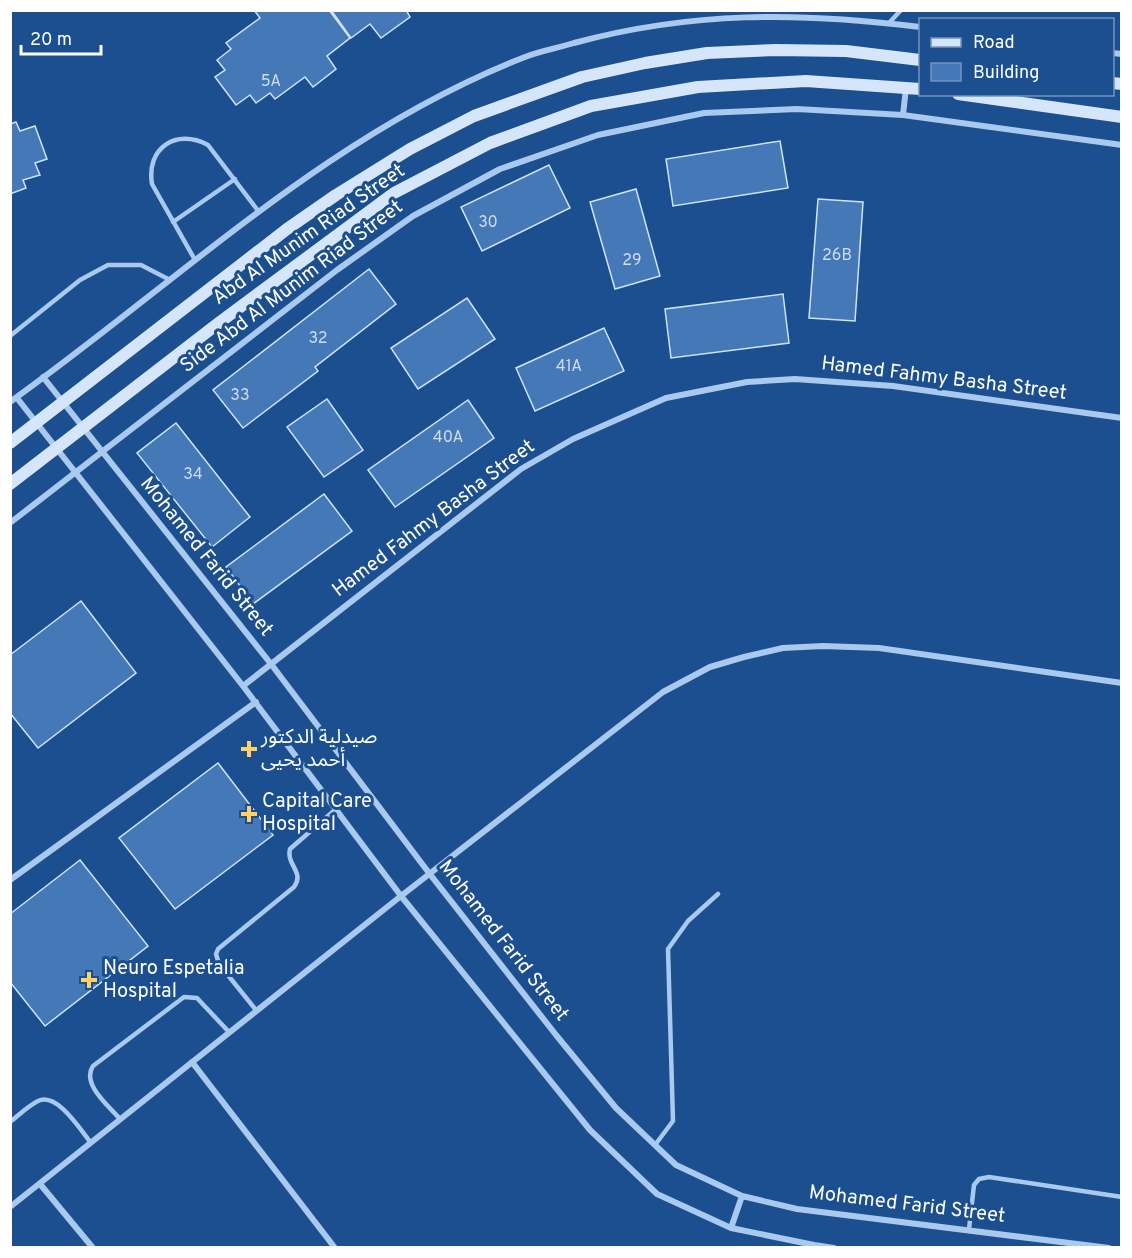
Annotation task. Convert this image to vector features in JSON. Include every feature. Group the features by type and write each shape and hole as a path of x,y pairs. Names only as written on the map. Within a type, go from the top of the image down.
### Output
{"street":[{"path":"834,1248 731,1228 657,1194 590,1130 400,896 243,686 36,424 14,400 288,190 383,126 451,89 527,56 610,33 695,20 781,16 919,27"},
{"name":"Abd Al Munim Riad Street","path":"10,443 287,229 410,149 474,116 582,77 645,63 707,53 776,50 846,51 919,60"},
{"name":"Abd Al Munim Riad Street","path":"10,484 304,258 394,193 490,143 591,106 698,87 806,81 919,89"},
{"path":"903,115 906,87"},
{"path":"972,96 1122,117"},
{"name":"Side Abd Al Munim Riad Street","path":"10,523 356,256 413,216 500,169 598,135 704,113 797,109 903,115 1122,146"},
{"name":"Mohamed Farid Street","path":"43,377 271,664 429,873 616,1108 676,1165 742,1196 797,1209 1109,1248"},
{"name":"Hamed Fahmy Basha Street","path":"243,686 521,469 573,439 666,398 747,382 795,379 892,386 1122,418"},
{"path":"10,1207 429,873 663,692 710,667 783,648 879,648 1122,683"},
{"path":"10,880 255,702"},
{"path":"192,1062 335,1248"},
{"path":"40,1184 93,1248"},
{"path":"731,1228 742,1196"}],"lane":[{"path":"889,23 902,10"},
{"path":"195,260 152,184 150,174 152,162 165,145 187,138 208,145 259,212"},
{"path":"173,222 235,180"},
{"path":"10,336 80,280 108,265 141,265 170,280"},
{"path":"256,1010 219,964 216,954 218,949 294,887 299,879 289,858 290,849 336,809"},
{"path":"655,1145 673,1121 668,949 688,921 718,894"},
{"path":"120,1119 92,1085 89,1075 93,1066 178,999 184,997 197,998 229,1032"},
{"path":"10,1122 37,1102 44,1099 53,1100 60,1105 91,1143"},
{"path":"969,1229 974,1185 979,1179 989,1177 1122,1197"}],"building":[{"path":"254,10 329,10 350,38 327,56 336,69 313,87 305,77 275,99 270,93 256,103 250,95 236,105 215,77 225,70 217,60 231,49 226,43 260,18"},
{"path":"331,10 406,10 410,17 381,38 370,24 351,38"},
{"path":"16,122 20,131 35,126 47,159 35,163 40,175 23,180 26,188 10,194 10,124"},
{"path":"780,141 788,188 673,206 666,159"},
{"path":"549,165 570,208 482,251 461,207"},
{"path":"636,189 660,276 615,289 590,202"},
{"path":"818,199 863,202 855,321 809,318"},
{"path":"369,269 396,304 315,367 318,371 243,428 213,390"},
{"path":"783,294 789,343 671,358 665,309"},
{"path":"467,298 495,339 418,389 391,348"},
{"path":"604,328 624,371 535,411 516,368"},
{"path":"327,399 363,450 324,477 287,427"},
{"path":"468,400 494,438 395,507 368,470"},
{"path":"176,423 250,517 212,547 137,453"},
{"path":"324,494 352,531 253,604 226,567"},
{"path":"81,601 136,673 38,748 10,713 10,655"},
{"path":"218,763 273,835 175,909 119,838"},
{"path":"80,860 148,946 45,1026 10,982 10,914"}],"place":[{"name":"صيدلية الدكتور أحمد يحيى","path":"249,749"},
{"name":"Capital Care Hospital","path":"249,814"},
{"name":"Neuro Espetalia Hospital","path":"89,980"}]}
